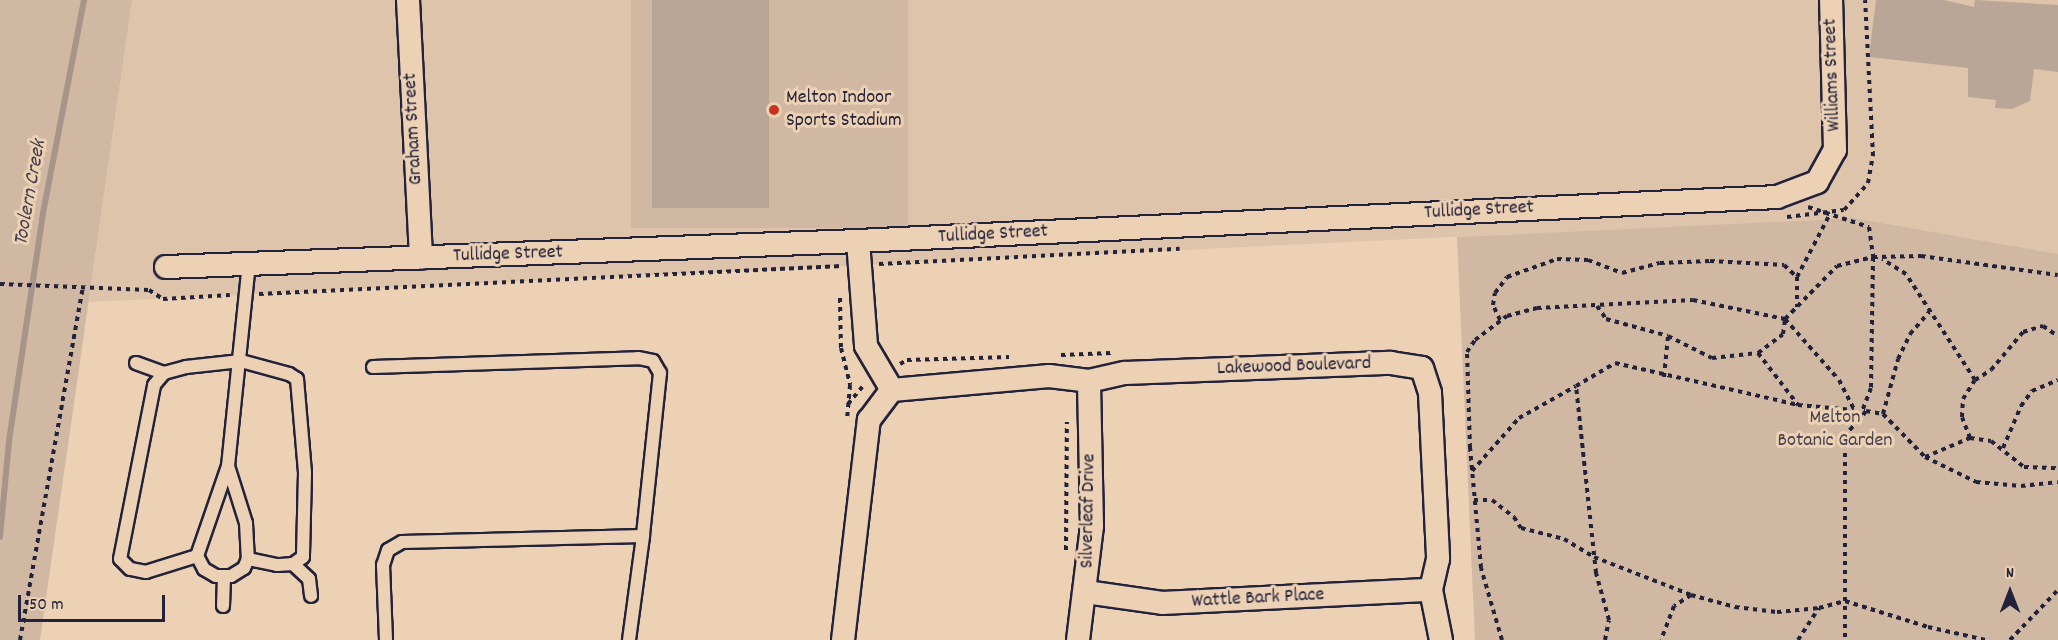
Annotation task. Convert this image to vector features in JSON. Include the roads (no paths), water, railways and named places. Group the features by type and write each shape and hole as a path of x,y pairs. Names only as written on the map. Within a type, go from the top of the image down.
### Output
{"street":[{"name":"Graham Street","path":"408,0 421,258"},
{"name":"Williams Street","path":"1817,182 1835,150 1831,0"},
{"name":"Tullidge Street","path":"166,267 858,241 1777,197 1817,182"},
{"path":"843,640 869,420 887,382 866,346 858,241"},
{"name":"Lakewood Boulevard","path":"887,382 1078,380 1125,373 1391,363 1422,368 1430,393 1438,559 1431,590 1441,640"},
{"name":"Silverleaf Drive","path":"1078,380 1090,554 1078,640"},
{"name":"Wattle Bark Place","path":"1086,592 1162,603 1431,590"}],"lane":[{"path":"228,466 246,523 248,558 244,568 224,576 204,569 197,556 228,466 241,361 249,264"},
{"path":"373,367 638,358 653,361 660,373 643,536 629,640"},
{"path":"136,363 164,373 241,361 289,374 297,379 300,390 305,535 303,556 293,564 277,565 248,558"},
{"path":"164,373 154,385 120,559 130,569 146,572 197,556"},
{"path":"386,640 383,565 388,550 402,542 643,536"},
{"path":"293,564 309,579 311,596"},
{"path":"223,606 224,576"}],"waterway":[{"name":"Toolern Creek","path":"0,537 9,441 43,213 84,0"}],"place":[{"name":"Melton Indoor Sports Stadium","path":"774,110"}],"park label":[{"name":"Melton Botanic Garden","path":"1835,430"}]}
